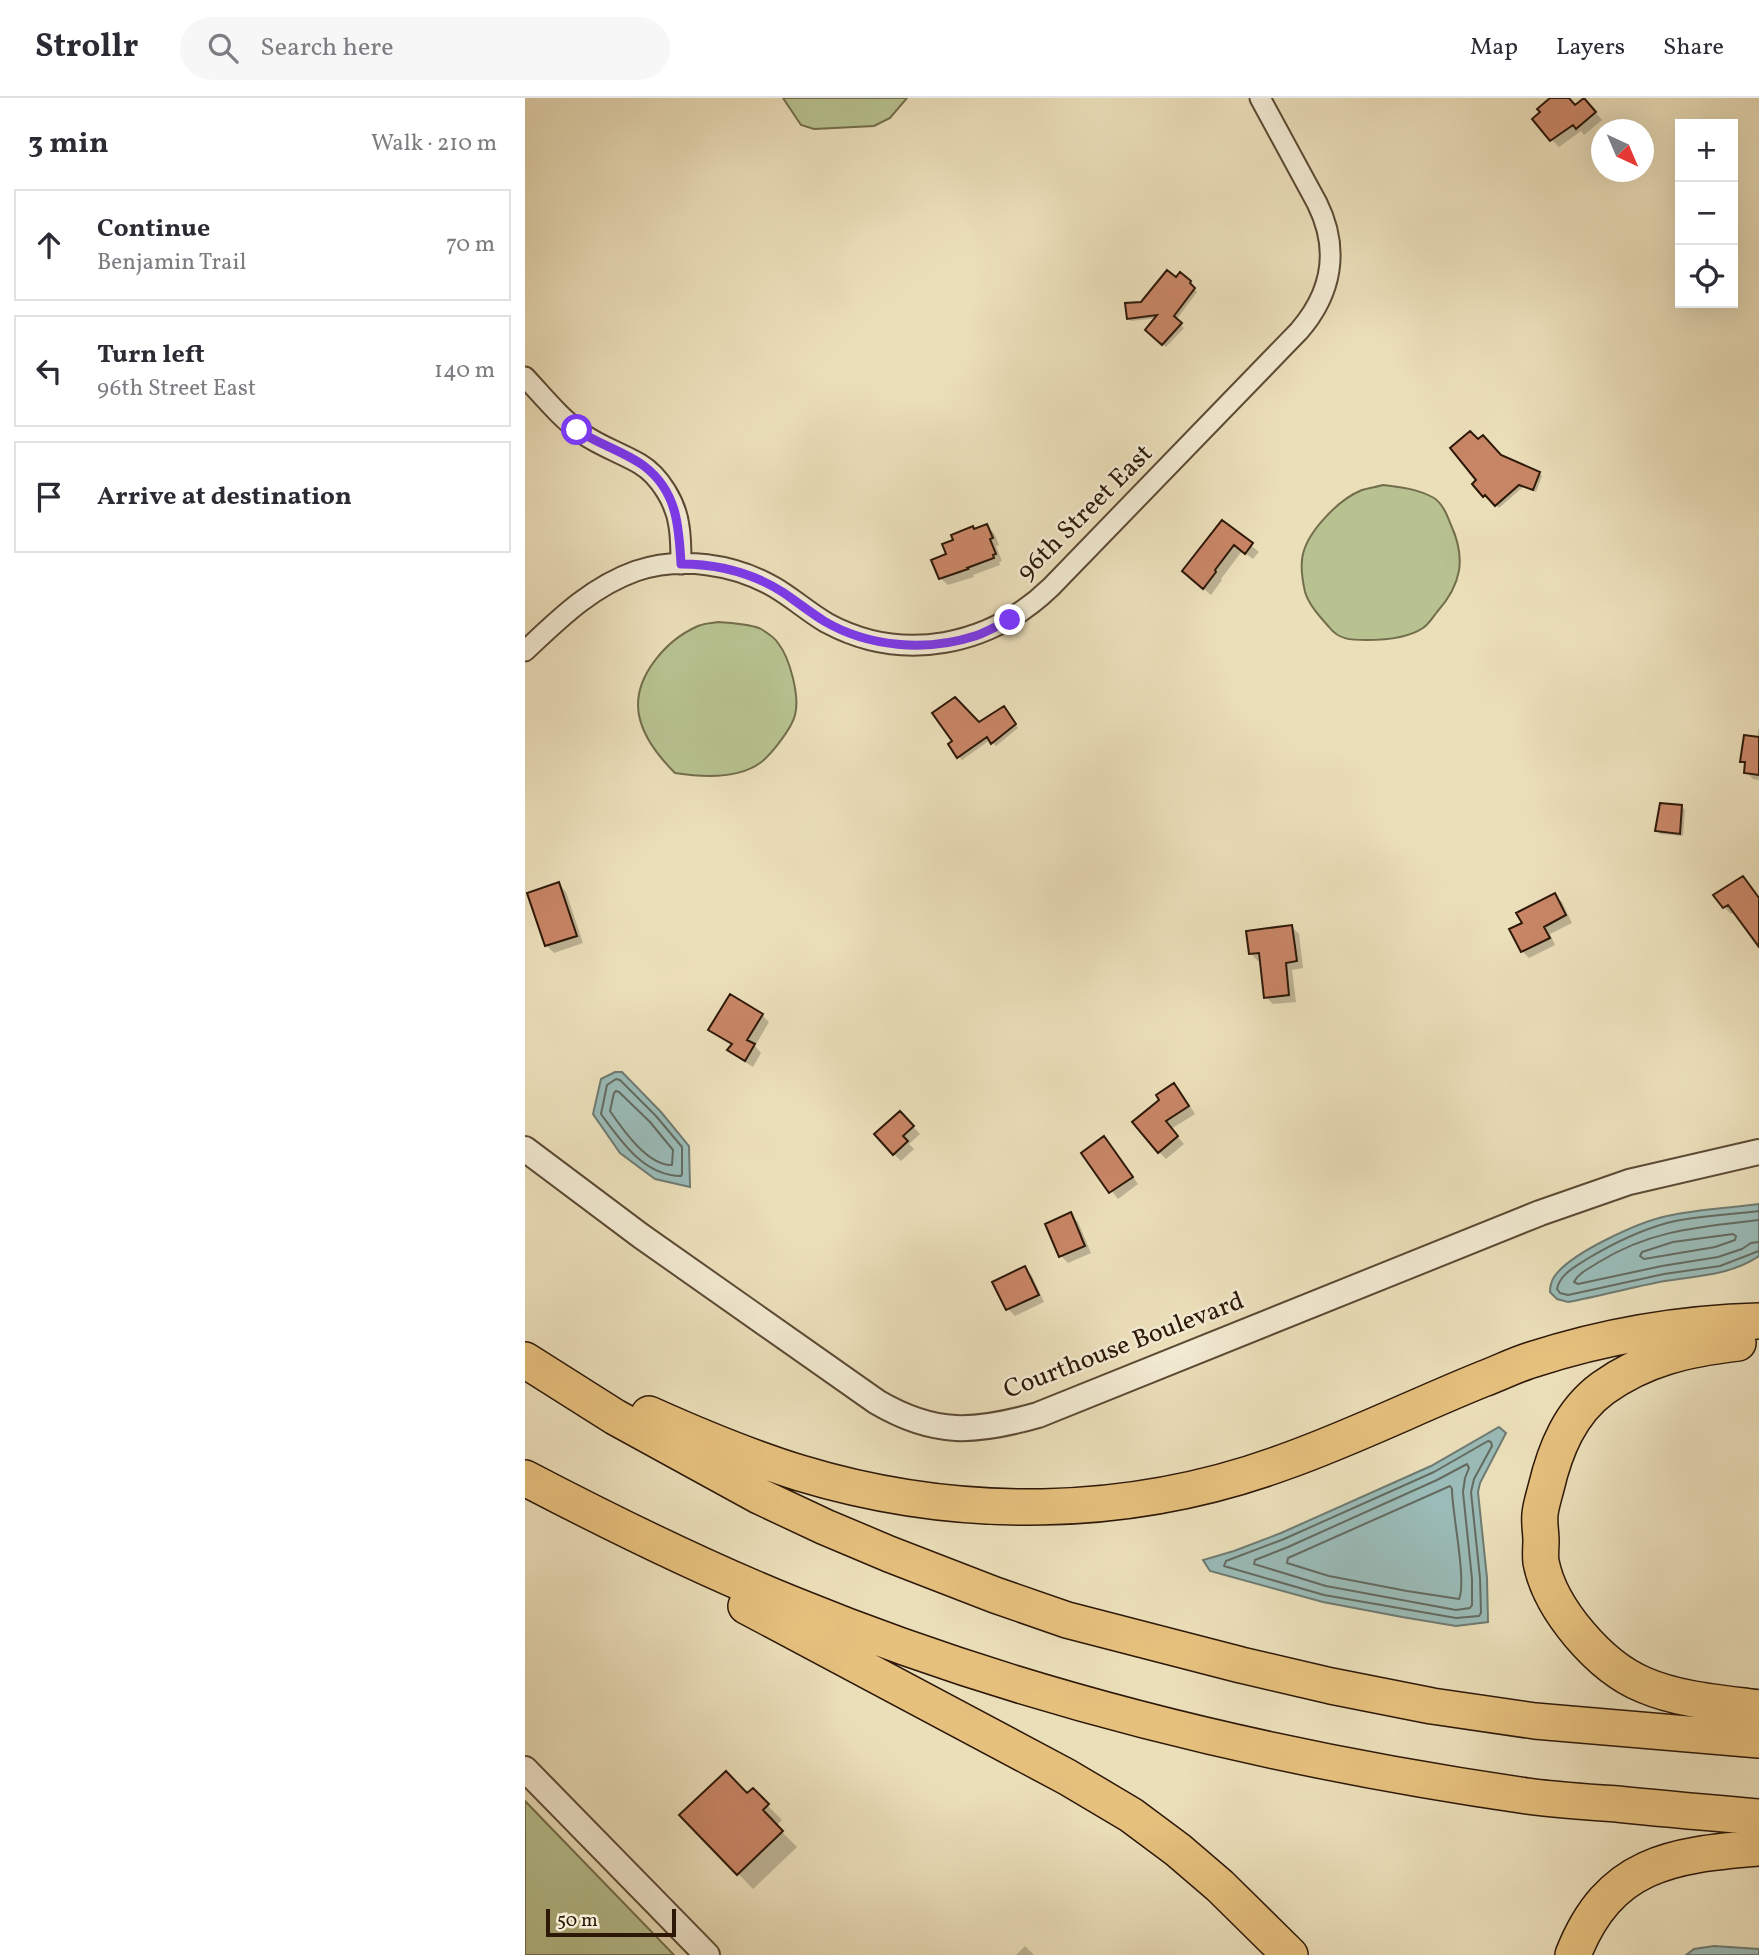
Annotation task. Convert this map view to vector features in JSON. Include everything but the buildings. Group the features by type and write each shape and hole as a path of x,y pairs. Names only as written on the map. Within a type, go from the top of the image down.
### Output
{"highway":[{"path":"525,1351 657,1418 754,1458 801,1473 906,1498 963,1506 1084,1506 1144,1499 1213,1485 1284,1462 1531,1360 1608,1339 1681,1325 1759,1321"},
{"path":"1759,1342 1699,1347 1664,1356 1601,1389 1572,1419 1553,1459 1540,1513 1541,1562 1555,1599 1582,1638 1615,1668 1643,1685 1677,1695 1759,1708"},
{"path":"525,1360 615,1417 770,1501 890,1554 1067,1620 1241,1665 1432,1706 1535,1721 1759,1740"},
{"path":"525,1478 595,1515 794,1605 902,1646 1084,1704 1284,1752 1410,1778 1530,1797 1759,1817"},
{"path":"525,1478 646,1551 1067,1777 1131,1815 1220,1886 1290,1955"},
{"path":"1573,1955 1580,1937 1608,1897 1648,1868 1694,1854 1759,1849"}],"street":[{"name":"96th Street East","path":"525,651 569,610 607,584 637,571 681,564 716,566 748,575 774,587 834,626 860,637 892,643 909,645 961,640 1010,620 1026,609 1051,587 1299,331 1310,318 1325,288 1330,262 1324,219 1259,98"},
{"path":"525,377 577,430 642,465 661,485 679,526 681,564"},
{"name":"Courthouse Boulevard","path":"525,1149 641,1236 877,1402 920,1423 976,1429 1038,1415 1540,1213 1629,1182 1759,1152"},
{"path":"525,1769 706,1955"}],"green space":[{"path":"783,98 907,98 890,118 874,126 814,129 801,125"},
{"path":"1383,485 1422,492 1440,503 1456,537 1459,570 1452,591 1423,628 1388,639 1346,638 1333,631 1315,611 1307,597 1302,572 1304,550 1316,529 1333,509 1362,490"},
{"path":"719,622 757,627 777,641 793,678 795,715 775,748 751,768 719,776 675,773 658,754 644,731 638,701 641,687 654,662 674,641 700,625"},
{"path":"525,1801 674,1955 525,1955"}],"water":[{"path":"615,1072 622,1072 689,1146 690,1187 655,1179 620,1153 593,1114 601,1079"},
{"path":"1759,1204 1759,1256 1737,1267 1568,1302 1557,1299 1550,1292 1553,1279 1574,1258 1623,1232 1655,1219 1678,1214"},
{"path":"1499,1427 1506,1433 1478,1492 1487,1578 1488,1622 1456,1626 1323,1602 1210,1571 1203,1560 1281,1533 1431,1466"},
{"path":"1714,1946 1759,1949 1759,1955 1686,1955 1694,1949"}],"route":[{"path":"577,430 642,465 661,485 669,497 679,526 681,564 716,566 761,580 842,630 876,641 909,645 945,643 977,635 1010,620"}]}
